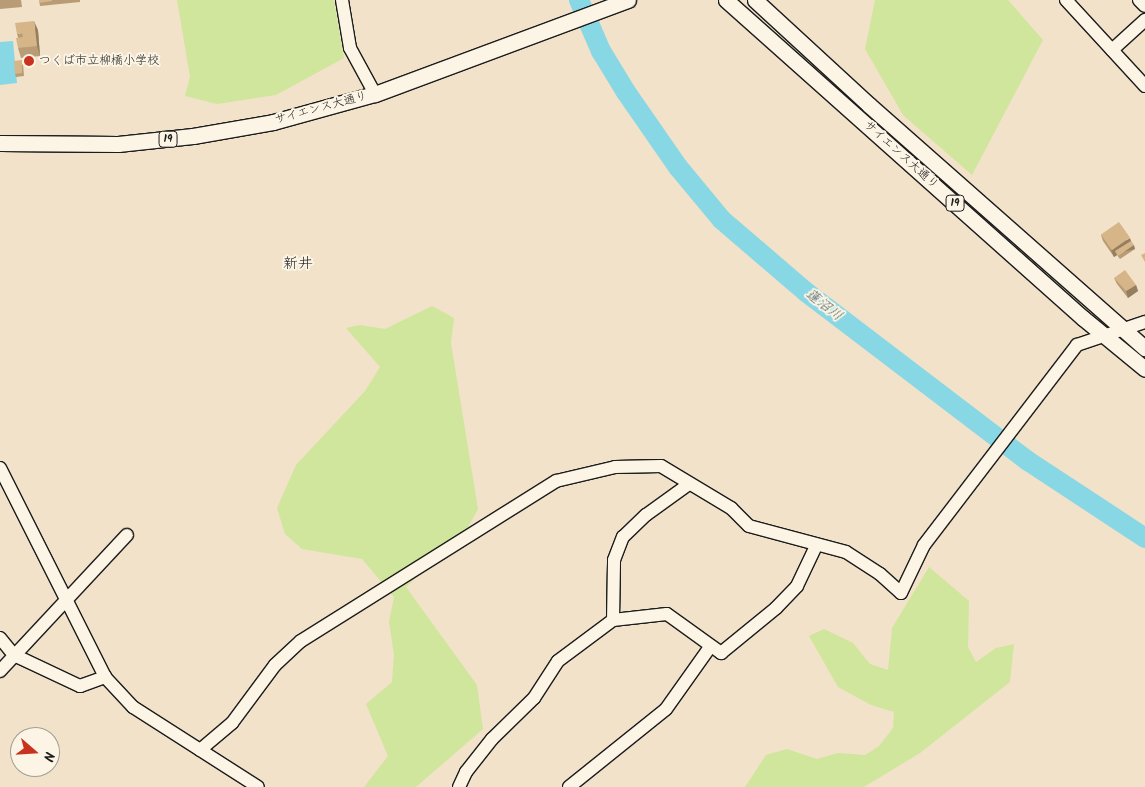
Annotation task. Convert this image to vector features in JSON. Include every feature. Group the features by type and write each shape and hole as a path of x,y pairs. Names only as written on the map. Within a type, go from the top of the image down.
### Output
{"main road":[{"name":"サイエンス大通り","path":"0,143 118,144 193,136 273,122 375,94 628,0"},
{"name":"サイエンス大通り","path":"726,0 1102,334 1145,368"},
{"name":"サイエンス大通り","path":"754,0 1145,348"}],"street":[{"path":"342,0 350,48 375,94"},
{"path":"1066,0 1145,86"},
{"path":"1139,0 1145,6"},
{"path":"1112,50 1145,20"},
{"path":"200,750 232,722 275,665 301,641 556,481 615,467 661,466 731,508 749,526 816,546 846,552 880,574 901,593 924,545 1008,432 1077,345 1102,334 1145,322"},
{"path":"0,468 105,676 133,707 258,787"},
{"path":"613,620 614,560 623,538 646,515 689,484"},
{"path":"0,671 127,534"},
{"path":"459,787 466,772 492,739 534,698 558,661 577,644 613,620 667,614 710,647 721,653 776,608 798,586 816,546"},
{"path":"0,638 14,655 80,686 105,676"},
{"path":"569,787 666,709 710,647"}],"green space":[{"path":"177,0 334,0 344,58 276,95 217,104 185,96 190,77"},
{"path":"875,0 1008,0 1043,40 972,175 903,115 865,49"},
{"path":"432,306 454,318 451,343 478,509 466,531 406,587 477,685 483,729 416,787 364,787 388,756 366,704 392,682 394,655 389,622 394,597 362,559 302,549 285,534 277,508 296,465 365,391 380,367 346,328 360,325 385,329"},
{"path":"929,567 969,601 968,647 976,662 996,648 1014,644 1010,682 920,753 864,787 745,787 766,755 787,749 817,759 838,753 865,755 879,746 893,728 894,712 871,705 838,687 809,636 824,629 853,643 870,664 888,670 892,628"}],"water":[{"path":"13,41 17,83 0,85 0,42"}],"building":[{"path":"39,0 52,0 52,1 39,3"},
{"path":"34,21 37,46 18,48 16,38 23,37 22,33 17,34 15,23"},
{"path":"22,60 22,73 15,74 14,61"},
{"path":"1119,222 1130,238 1112,250 1101,235"},
{"path":"1131,241 1134,245 1118,256 1115,251"},
{"path":"1145,253 1145,262 1141,255"},
{"path":"1125,270 1136,285 1126,291 1114,278"}],"waterway":[{"name":"蓮沼川","path":"579,0 601,51 626,92 678,167 722,220 806,292 1028,461 1145,538"}],"place":[{"name":"つくば市立柳橋小学校","path":"29,61"}],"district":[{"name":"新井","path":"298,265"}]}
